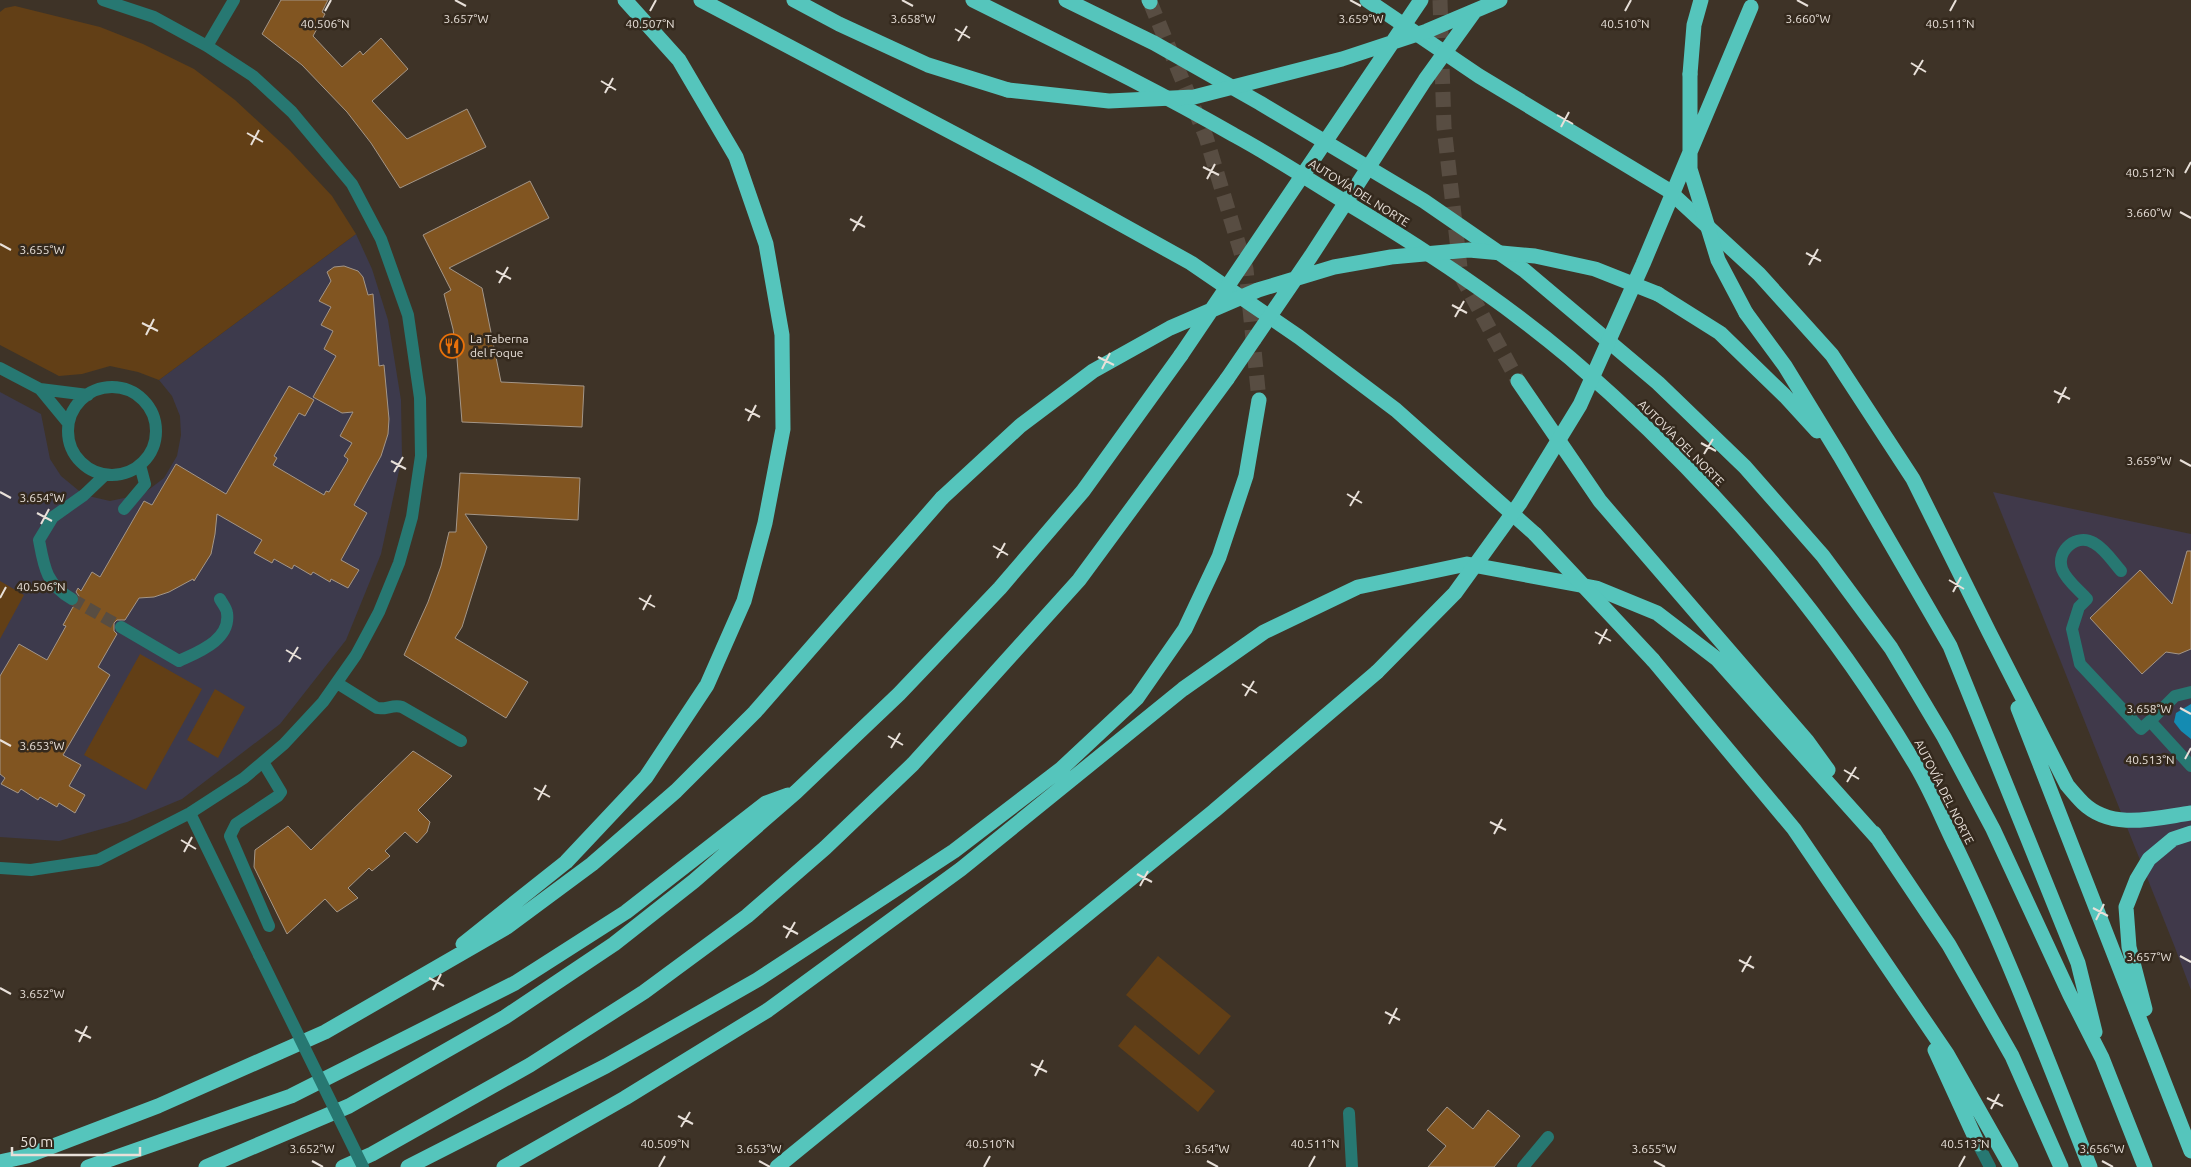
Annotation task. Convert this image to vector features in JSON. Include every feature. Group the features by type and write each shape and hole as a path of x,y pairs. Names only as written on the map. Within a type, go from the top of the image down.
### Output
{"highway":[{"path":"416,981 566,862 646,777 707,685 744,601 765,523 783,429 782,335 766,244 736,157 679,60 625,0"},
{"path":"701,0 1027,172 1191,263 1299,336 1396,410 1535,534 1653,660 1794,829 1947,1054 2011,1167"},
{"path":"794,0 839,24 928,65 1008,90 1110,102 1194,97 1342,59 1426,31 1500,0"},
{"name":"AUTOVÍA DEL NORTE","path":"973,0 1129,78 1235,135 1397,233 1496,301 1568,357 1634,417 1715,498 1794,588 1861,678 1915,763 1974,885 2090,1167"},
{"name":"AUTOVÍA DEL NORTE","path":"1066,0 1154,43 1260,103 1424,202 1524,270 1658,383 1745,467 1823,556 1891,648 1944,737 1993,829 2070,996 2102,1058 2145,1167"},
{"path":"1366,0 1479,76 1668,190 1759,274 1832,355 1907,470 2068,785 2083,804 2100,814 2117,820 2136,821 2191,813"},
{"path":"206,1167 349,1106 505,1017 614,944 694,881 796,792 899,694 1000,588 1083,491 1181,355 1421,0"},
{"path":"344,1167 372,1154 530,1065 644,992 747,916 824,848 913,764 1079,580 1227,380 1311,256 1425,80 1483,0"},
{"path":"1701,0 1694,25 1690,74 1690,169 1718,260 1746,313 1785,366 1840,456 1950,646 2078,963 2102,1058"},
{"path":"777,1167 1214,811 1377,672 1455,593 1520,503 1580,405 1643,264 1753,3"},
{"path":"0,1162 27,1156 158,1106 325,1032 507,927 592,864 676,791 755,712 942,498 1020,426 1093,371 1170,328 1258,290 1334,267 1391,256 1469,250 1535,256 1595,269 1658,294 1720,333 1785,396 1840,456"},
{"path":"1518,381 1600,501 1807,741 1879,840 1949,945 2012,1056 2061,1167"},
{"path":"408,1167 606,1066 757,980 954,851 1061,769 1137,698 1184,629 1219,557 1246,476 1259,400"},
{"path":"504,1167 626,1098 768,1010 961,869 1191,684 1264,632 1358,587 1466,564 1596,588 1657,613 1717,659 1879,840"},
{"path":"1989,632 2162,1073 2191,1152"},
{"path":"88,1167 291,1096 515,983 626,912 766,803 796,792"},
{"path":"2162,1073 2129,946 2126,907 2137,879 2149,859 2173,839 2191,833"},
{"path":"1914,1006 1978,1144"}],"street":[{"path":"0,868 31,870 98,860 190,813 244,778 284,744 323,702 356,655 379,612 399,563 412,517 420,456 420,398 408,316 380,239 352,184 292,112 253,76 207,46 154,18 103,0"},
{"path":"207,46 234,0"},
{"path":"0,368 40,389 88,395"},
{"path":"111,387 129,390 144,400 153,416 156,434 151,451 140,465 123,474 105,475 88,468 75,455 68,438 68,423 74,409 88,395 96,390 111,387"},
{"path":"40,389 68,423"},
{"path":"124,509 145,484 140,465"},
{"path":"72,599 57,590 44,568 39,540 50,515 84,495 105,475"},
{"path":"2121,571 2100,546 2085,540 2070,544 2064,551 2061,560 2062,569 2087,599 2079,607 2072,629 2080,664 2141,729 2175,696 2191,692"},
{"path":"121,627 179,661 208,647 225,631 228,613 220,599"},
{"path":"336,683 377,708 384,709 396,705 402,707 461,741"},
{"path":"2150,721 2191,766"},
{"path":"263,762 281,792 236,824 230,836 269,926"},
{"path":"190,813 363,1167"},
{"path":"1349,1113 1352,1167"},
{"path":"1523,1167 1548,1137"},
{"path":"1978,1144 1979,1167"},
{"path":"1978,1144 1990,1167"}],"shaded area":[{"path":"15,6 100,27 143,44 194,69 235,100 290,151 332,196 356,234 159,380 138,372 110,366 82,374 59,376 0,345 0,12 5,8"},
{"path":"356,234 372,269 388,320 401,400 402,457 381,554 346,640 280,724 182,799 127,822 59,841 0,837 0,392 41,414 50,459 61,476 84,495 110,501 143,494 164,478 177,456 181,435 180,416 172,396 159,380"},
{"path":"1993,492 2191,534 2191,990 2174,945"},
{"path":"0,581 24,595 0,639"},
{"path":"140,654 202,689 146,790 84,755"},
{"path":"215,689 245,707 218,758 187,740"},
{"path":"1158,956 1231,1016 1199,1055 1126,995"},
{"path":"1135,1025 1215,1091 1198,1112 1118,1046"}],"water":[{"path":"2191,704 2191,739 2174,722 2176,713"}],"building":[{"path":"281,0 328,0 322,12 325,14 313,36 342,67 360,51 363,55 381,38 408,69 372,101 407,139 467,109 486,147 400,188 371,143 347,112 302,65 262,34"},
{"path":"530,181 549,218 449,268 482,288 501,382 584,386 582,427 462,422 453,329 444,294 451,290 423,235"},
{"path":"344,266 358,271 363,277 368,295 373,294 379,366 384,365 389,419 388,434 381,456 354,505 367,513 341,560 359,570 348,588 331,579 330,582 313,572 311,575 294,565 292,569 274,559 272,563 254,553 262,540 217,514 211,554 194,581 193,579 169,592 154,597 139,598 125,620 117,620 114,623 114,631 117,634 98,667 110,675 63,755 81,765 69,786 85,795 75,813 59,803 57,807 40,797 38,800 21,789 18,793 1,784 5,778 0,774 0,676 19,644 47,660 66,626 63,625 73,607 79,603 79,596 76,592 78,588 81,591 92,572 100,577 144,501 152,505 176,464 226,494 289,386 314,400 305,416 299,413 274,456 277,458 273,465 324,495 326,491 329,492 348,459 344,456 352,443 340,436 353,412 342,413 313,397 336,356 324,349 333,331 321,325 331,307 319,301 331,281 327,272 334,267"},
{"path":"460,473 580,478 578,520 465,514 487,547 462,627 455,638 528,682 506,718 404,655 428,602 441,566 449,532 456,532"},
{"path":"2187,551 2191,551 2191,649 2179,654 2166,652 2142,674 2090,618 2140,570 2172,604"},
{"path":"413,751 452,776 418,810 430,822 427,832 417,843 405,832 385,851 390,856 372,871 369,868 348,888 358,898 337,912 325,899 287,934 254,867 255,850 288,826 311,850"},
{"path":"1447,1107 1473,1129 1488,1110 1520,1136 1494,1167 1428,1167 1446,1146 1427,1130"}],"tunnel":[{"path":"1440,0 1444,127 1461,276 1518,381"},
{"path":"1150,2 1206,137 1246,269 1259,400"},
{"path":"72,599 121,627"}],"place":[{"name":"La Taberna del Foque","path":"452,346"}]}
